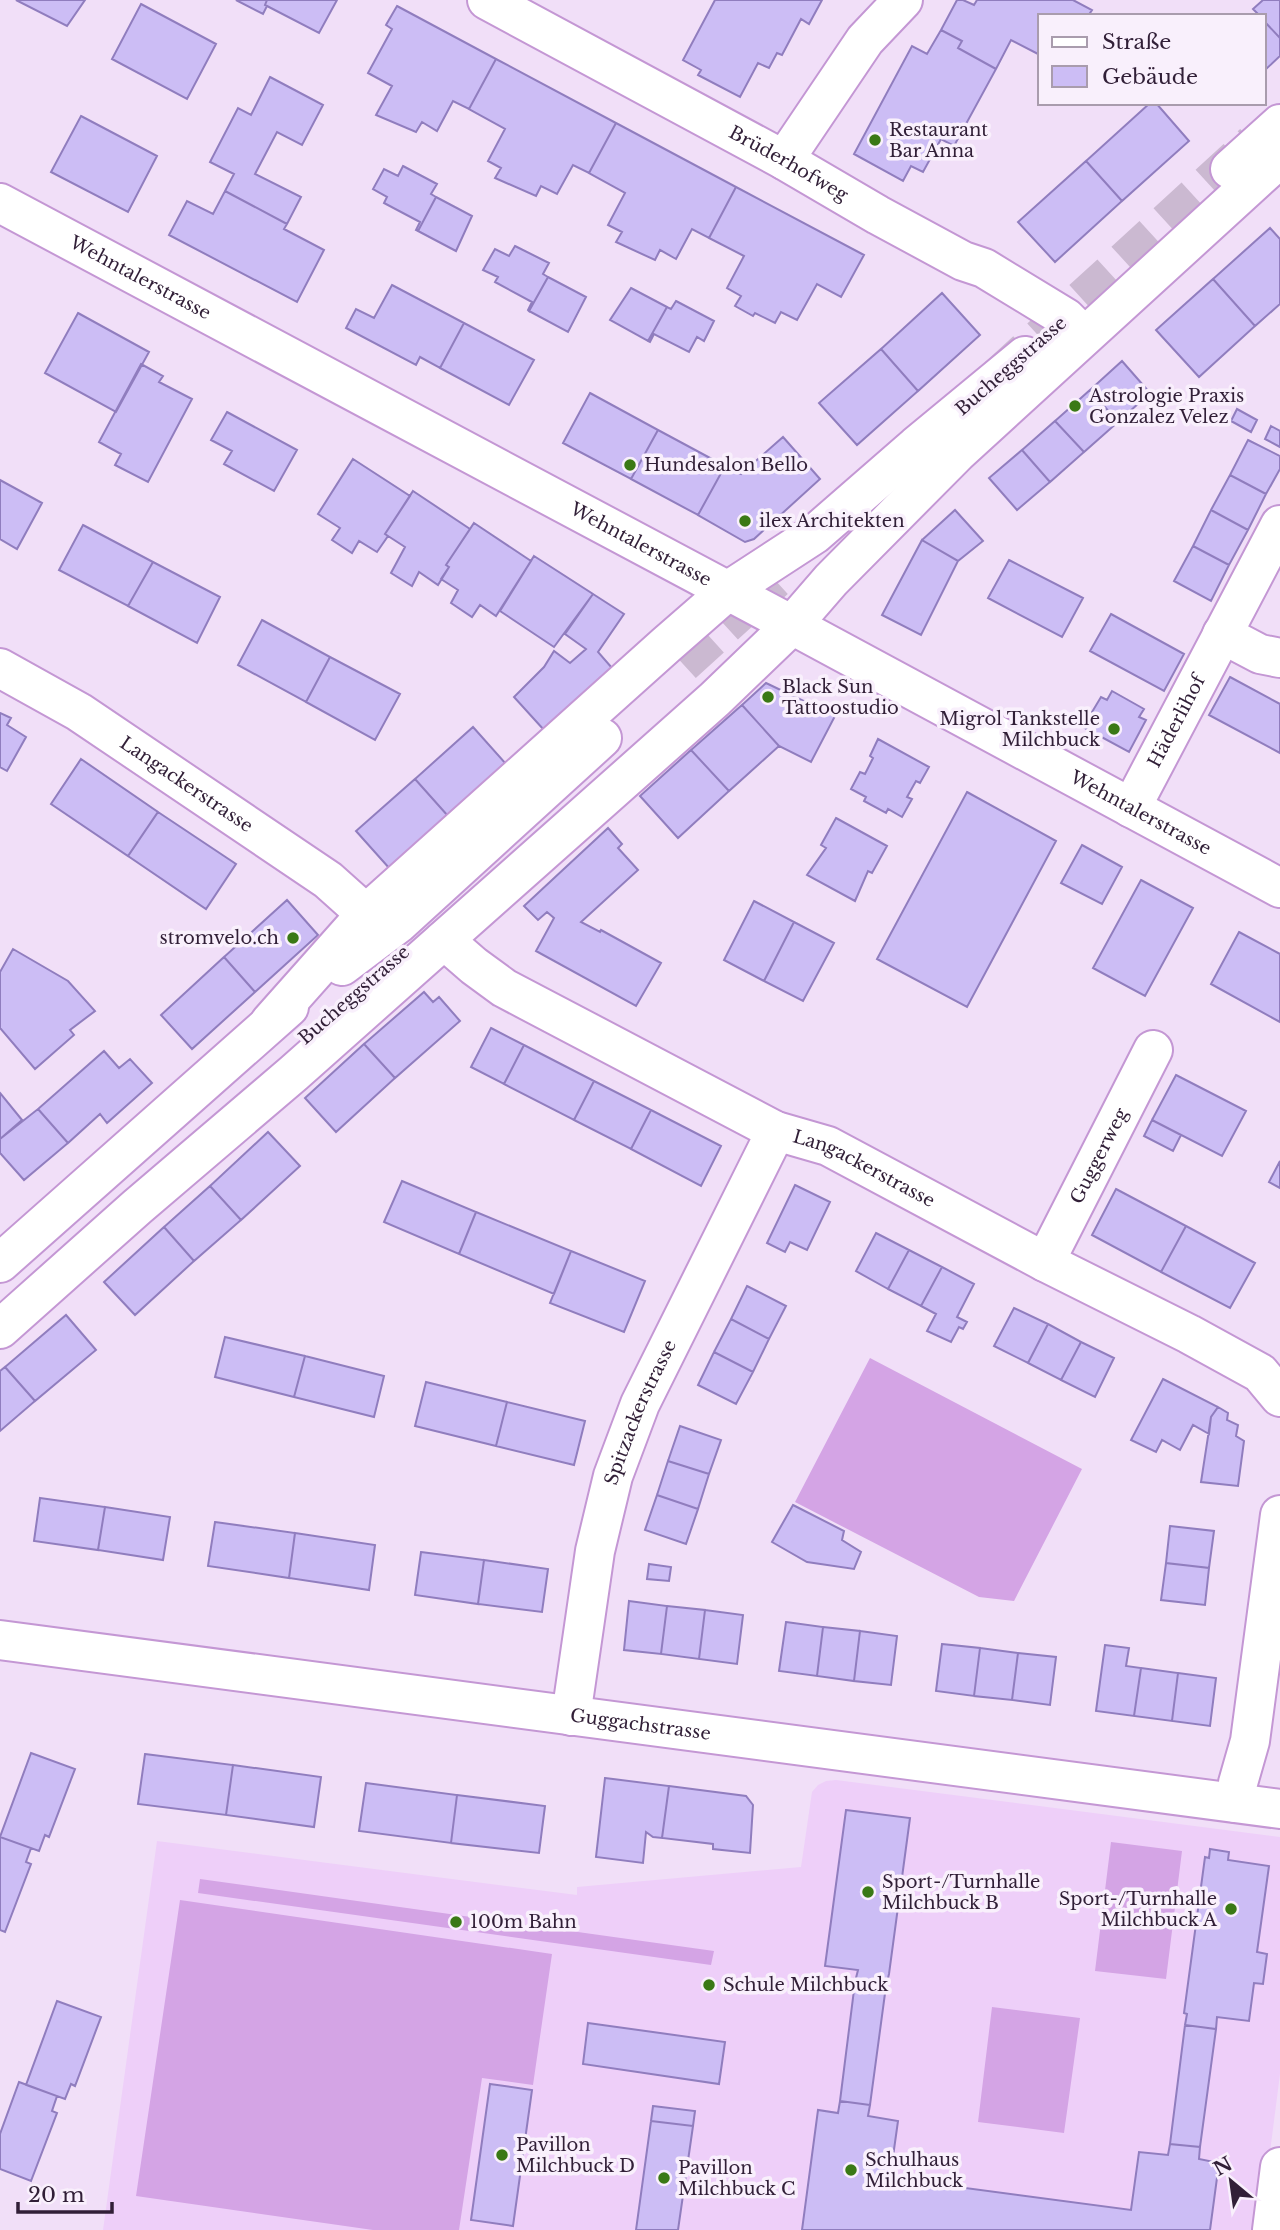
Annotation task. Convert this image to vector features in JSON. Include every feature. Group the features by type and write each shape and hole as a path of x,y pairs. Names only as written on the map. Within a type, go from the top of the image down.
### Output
{"main road":[{"name":"Brüderhofweg","path":"487,0 784,160 963,261 985,268 1075,327"},
{"path":"784,160 865,40 903,0"},
{"name":"Bucheggstrasse","path":"0,1329 294,1073 715,699 792,625 831,580 957,453 1075,327 1280,124"},
{"name":"Bucheggstrasse","path":"270,1022 366,914 729,590 815,534 916,446 1000,379 1075,327 1280,158"},
{"name":"Wehntalerstrasse","path":"0,203 729,590 1280,888"},
{"name":"Häderlihof","path":"1131,808 1280,525"},
{"path":"1222,634 1260,654 1280,658"},
{"name":"Langackerstrasse","path":"0,668 79,712 317,872 366,914"},
{"name":"Bucheggstrasse","path":"0,1304 173,1151 416,943 693,673 399,923 270,1022 6,1247"},
{"name":"Langackerstrasse","path":"444,940 504,988 776,1131 828,1146 1045,1262 1189,1334 1260,1373 1280,1398"},
{"name":"Guggerweg","path":"1045,1262 1153,1051"},
{"name":"Spitzackerstrasse","path":"571,1716 595,1551 613,1476 640,1404 776,1131"},
{"path":"1236,1803 1238,1783 1250,1741 1280,1515"},
{"name":"Guggachstrasse","path":"0,1640 1280,1809"},
{"path":"1272,2230 1280,2167"}],"shaded area":[{"path":"870,1358 1082,1469 1014,1601 979,1597 795,1502"},
{"name":"Schule Milchbuck","path":"836,1780 1280,1837 1280,2074 1260,2230 103,2230 157,1841 577,1895 577,1887 801,1867 812,1792 826,1781"},
{"path":"1111,1842 1182,1851 1166,1979 1095,1971"},
{"name":"100m Bahn","path":"200,1879 714,1951 711,1965 198,1893"},
{"path":"180,1900 552,1954 533,2085 482,2078 459,2230 373,2230 136,2196"},
{"path":"992,2007 1080,2018 1064,2133 978,2122"}],"building":[{"path":"16,0 85,0 67,26"},
{"path":"236,0 267,0 267,6 263,14"},
{"path":"267,0 337,0 319,33 265,5"},
{"path":"715,0 822,0 809,24 801,19 782,55 777,53 769,68 758,63 740,97 698,75 701,70 683,60"},
{"path":"957,0 974,5 977,0 1073,0 1092,10 1089,14 1038,14 1038,54 1011,40 996,69 958,48 962,41 941,30"},
{"path":"1263,0 1280,0 1280,38 1266,23 1266,14 1258,14 1253,9"},
{"path":"141,4 216,44 187,99 112,59"},
{"path":"397,6 496,59 469,109 453,101 437,131 422,122 416,132 376,115 392,86 368,73 392,29 386,25"},
{"path":"1266,23 1280,38 1280,56 1266,69"},
{"path":"941,30 962,41 958,48 996,69 954,146 941,139 923,172 911,166 903,181 854,154 912,46 927,54"},
{"path":"496,59 616,123 589,173 573,165 557,194 541,186 536,196 495,178 501,168 488,161 505,129 469,109"},
{"path":"270,77 323,105 302,145 277,132 255,174 301,197 287,224 225,191 234,174 210,162 238,108 251,115"},
{"path":"1148,105 1158,105 1189,141 1122,201 1086,161"},
{"path":"81,116 157,156 128,212 51,172"},
{"path":"616,123 736,187 709,238 692,229 676,259 660,250 655,260 616,242 622,232 608,225 625,193 589,173"},
{"path":"1086,161 1122,201 1055,262 1018,222"},
{"path":"403,166 437,184 431,194 436,197 418,231 416,230 420,222 384,203 387,197 373,189 384,169 398,176"},
{"path":"736,187 864,255 841,297 817,284 797,320 781,312 775,323 755,313 753,316 735,306 741,296 727,288 744,256 709,238"},
{"path":"225,191 287,224 284,229 324,250 297,302 169,235 187,201 213,214"},
{"path":"436,197 472,216 456,251 418,231"},
{"path":"1270,228 1280,239 1280,304 1255,326 1213,279"},
{"path":"515,246 549,263 543,274 548,277 529,311 532,302 495,282 498,277 483,270 495,249 509,256"},
{"path":"548,277 586,297 568,332 529,311"},
{"path":"1213,279 1255,326 1199,377 1156,330"},
{"path":"392,285 464,323 440,368 420,357 416,365 346,328 356,309 374,318"},
{"path":"631,288 667,307 648,341 610,320"},
{"path":"942,293 980,335 918,391 881,349"},
{"path":"676,301 714,321 704,341 697,337 689,352 654,334 650,342 648,341 667,307 671,309"},
{"path":"78,313 149,352 116,412 45,373"},
{"path":"464,323 534,360 509,405 440,368"},
{"path":"881,349 918,391 857,445 819,403"},
{"path":"1122,361 1150,393 1118,422 1090,390"},
{"path":"141,364 163,376 159,382 192,399 148,482 115,465 121,454 99,442"},
{"path":"1090,390 1118,422 1084,452 1055,421"},
{"path":"590,393 658,430 631,479 563,443"},
{"path":"1237,409 1257,420 1251,432 1231,421"},
{"path":"227,412 297,450 274,491 224,464 232,451 211,440"},
{"path":"1055,421 1084,452 1050,482 1022,450"},
{"path":"1271,426 1280,431 1280,447 1265,439"},
{"path":"658,430 725,466 698,515 631,479"},
{"path":"783,437 820,479 754,539 745,542 698,515 725,466 741,474"},
{"path":"1248,440 1280,456 1280,469 1266,494 1230,475"},
{"path":"1022,450 1050,482 1017,510 989,478"},
{"path":"353,459 410,496 385,534 388,536 377,552 359,541 352,553 332,540 340,528 318,514"},
{"path":"1230,475 1266,494 1248,530 1211,510"},
{"path":"0,480 42,503 17,549 0,539"},
{"path":"413,491 470,529 446,565 449,567 438,585 419,572 412,586 391,573 405,547 385,534"},
{"path":"955,510 983,541 958,561 922,540"},
{"path":"1211,510 1248,530 1229,565 1193,546"},
{"path":"474,523 531,561 496,616 480,605 472,617 451,603 458,590 441,579 449,567 446,565"},
{"path":"83,525 153,562 128,606 59,570"},
{"path":"922,540 958,561 921,635 882,615"},
{"path":"1193,546 1229,565 1211,601 1174,581"},
{"path":"534,556 593,594 554,647 500,611"},
{"path":"1009,560 1083,598 1062,637 988,598"},
{"path":"153,562 220,597 197,643 128,606"},
{"path":"593,594 624,614 598,652 612,668 544,730 514,697 544,667 554,651 570,663 586,649 565,634"},
{"path":"1111,614 1184,654 1164,691 1090,651"},
{"path":"262,620 330,657 306,702 238,665"},
{"path":"330,657 400,694 375,740 306,702"},
{"path":"1230,677 1280,704 1280,753 1209,715"},
{"path":"766,683 835,716 811,762 779,746 742,705"},
{"path":"1112,691 1144,709 1139,717 1146,720 1129,752 1083,727 1101,697 1107,700"},
{"path":"742,705 779,746 729,791 691,750"},
{"path":"0,713 11,718 7,725 26,737 7,771 0,767"},
{"path":"473,727 506,764 448,816 415,779"},
{"path":"878,739 929,767 920,783 916,781 907,797 912,799 902,817 888,809 886,813 864,801 866,797 851,789 860,772 865,774"},
{"path":"691,750 729,791 678,838 640,796"},
{"path":"81,759 158,812 128,856 51,804"},
{"path":"415,779 448,816 390,869 356,831"},
{"path":"967,792 1056,841 967,1007 877,959"},
{"path":"158,812 236,864 206,909 128,856"},
{"path":"836,818 887,846 872,873 868,871 855,901 807,875 826,848 821,845"},
{"path":"608,828 622,844 618,848 638,870 581,922 661,963 636,1006 536,951 554,918 547,912 538,920 524,906"},
{"path":"1082,845 1122,867 1102,904 1061,883"},
{"path":"1141,880 1193,908 1145,996 1093,968"},
{"path":"287,900 318,935 255,992 224,957"},
{"path":"754,901 794,922 764,981 724,960"},
{"path":"794,922 834,943 803,1001 764,981"},
{"path":"1239,932 1280,954 1280,1022 1211,984"},
{"path":"13,949 68,981 95,1011 70,1030 74,1035 35,1069 0,1028 0,972"},
{"path":"224,957 255,992 192,1049 161,1015"},
{"path":"424,992 433,1002 439,997 460,1021 395,1078 364,1044"},
{"path":"491,1028 524,1045 504,1084 471,1067"},
{"path":"364,1044 395,1078 336,1132 305,1098"},
{"path":"524,1045 594,1081 574,1120 504,1084"},
{"path":"104,1051 119,1068 130,1059 152,1083 107,1123 100,1114 68,1143 38,1109"},
{"path":"1176,1075 1246,1111 1222,1156 1152,1120"},
{"path":"594,1081 651,1110 631,1149 574,1120"},
{"path":"0,1093 22,1120 0,1139"},
{"path":"38,1109 68,1143 24,1180 0,1153 0,1139"},
{"path":"651,1110 721,1146 701,1186 631,1149"},
{"path":"1152,1120 1181,1135 1173,1151 1144,1136"},
{"path":"268,1132 300,1166 241,1220 210,1186"},
{"path":"1280,1161 1280,1188 1269,1182"},
{"path":"402,1181 476,1212 459,1254 384,1222"},
{"path":"795,1185 830,1202 807,1250 790,1242 785,1252 767,1243"},
{"path":"210,1186 241,1220 194,1261 164,1227"},
{"path":"1116,1189 1186,1226 1161,1272 1092,1235"},
{"path":"476,1212 571,1251 554,1294 459,1254"},
{"path":"1186,1226 1255,1263 1230,1308 1161,1272"},
{"path":"164,1227 194,1261 135,1315 104,1282"},
{"path":"876,1233 909,1250 888,1289 856,1271"},
{"path":"909,1250 942,1267 921,1306 888,1289"},
{"path":"571,1251 645,1281 624,1332 550,1303"},
{"path":"942,1267 974,1284 957,1317 967,1322 963,1329 959,1327 951,1342 927,1331 936,1314 921,1306"},
{"path":"747,1286 786,1306 769,1339 731,1319"},
{"path":"1014,1308 1048,1324 1028,1363 994,1346"},
{"path":"66,1315 96,1350 35,1401 5,1367"},
{"path":"731,1319 769,1339 753,1372 714,1352"},
{"path":"1048,1324 1081,1342 1061,1380 1028,1363"},
{"path":"225,1337 305,1356 294,1397 215,1377"},
{"path":"1081,1342 1114,1358 1095,1397 1061,1380"},
{"path":"714,1352 753,1372 736,1404 698,1385"},
{"path":"305,1356 384,1376 374,1417 294,1397"},
{"path":"5,1367 35,1401 0,1431 0,1371"},
{"path":"1163,1379 1218,1407 1211,1417 1209,1434 1193,1425 1180,1450 1162,1440 1156,1452 1131,1440"},
{"path":"426,1382 507,1402 496,1446 415,1426"},
{"path":"507,1402 585,1421 574,1465 496,1446"},
{"path":"1218,1407 1228,1413 1227,1420 1238,1425 1236,1436 1244,1441 1238,1486 1201,1482 1211,1417"},
{"path":"680,1426 721,1440 709,1474 668,1461"},
{"path":"668,1461 709,1474 698,1509 657,1495"},
{"path":"657,1495 698,1509 686,1544 645,1530"},
{"path":"40,1498 105,1507 98,1550 34,1541"},
{"path":"793,1505 844,1531 842,1540 861,1552 854,1569 807,1562 772,1542"},
{"path":"105,1507 170,1517 163,1560 98,1550"},
{"path":"215,1522 295,1533 289,1578 208,1566"},
{"path":"1170,1526 1214,1531 1209,1568 1166,1563"},
{"path":"295,1533 375,1545 369,1590 289,1578"},
{"path":"421,1552 484,1560 478,1604 415,1595"},
{"path":"484,1560 548,1569 542,1612 478,1604"},
{"path":"1166,1563 1209,1568 1205,1605 1161,1600"},
{"path":"649,1564 671,1567 669,1581 647,1579"},
{"path":"629,1601 667,1606 661,1654 624,1650"},
{"path":"667,1606 705,1610 699,1659 661,1654"},
{"path":"705,1610 743,1615 737,1664 699,1659"},
{"path":"786,1622 823,1627 817,1676 779,1671"},
{"path":"823,1627 860,1631 854,1681 817,1676"},
{"path":"860,1631 897,1636 891,1685 854,1681"},
{"path":"942,1644 980,1648 974,1696 936,1691"},
{"path":"1105,1645 1129,1648 1126,1666 1141,1668 1134,1716 1096,1711"},
{"path":"980,1648 1018,1653 1012,1700 974,1696"},
{"path":"1018,1653 1056,1657 1050,1705 1012,1700"},
{"path":"1141,1668 1178,1673 1172,1721 1134,1716"},
{"path":"1178,1673 1216,1678 1210,1726 1172,1721"},
{"path":"31,1753 75,1769 49,1837 45,1835 39,1851 0,1837"},
{"path":"145,1754 233,1765 226,1815 138,1804"},
{"path":"233,1765 321,1777 314,1827 226,1815"},
{"path":"605,1778 669,1786 662,1838 653,1837 646,1832 643,1863 596,1857"},
{"path":"366,1783 457,1795 451,1843 359,1831"},
{"path":"669,1786 746,1796 753,1805 750,1853 713,1849 713,1844 662,1838"},
{"path":"457,1795 545,1806 539,1853 451,1843"},
{"name":"Sport-/Turnhalle Milchbuck B","path":"846,1810 910,1818 886,1986 855,1982 858,1970 825,1966"},
{"path":"0,1837 31,1848 26,1862 31,1864 5,1932 0,1930"},
{"name":"Sport-/Turnhalle Milchbuck A","path":"1210,1849 1229,1852 1228,1860 1269,1866 1257,1952 1267,1954 1263,1984 1254,1983 1249,2021 1217,2017 1216,2029 1185,2025 1187,2014 1184,2013 1205,1857 1209,1858"},
{"path":"855,1982 886,1986 870,2105 840,2101"},
{"path":"57,2001 101,2017 75,2086 71,2084 65,2099 26,2085"},
{"path":"588,2023 725,2042 719,2084 583,2064"},
{"path":"1185,2025 1216,2029 1200,2147 1170,2144"},
{"path":"19,2082 57,2096 52,2111 57,2113 31,2181 0,2169 0,2134"},
{"name":"Pavillon Milchbuck D","path":"490,2084 532,2090 513,2226 471,2220"},
{"name":"Schulhaus Milchbuck","path":"840,2101 870,2105 868,2116 898,2121 890,2178 1131,2210 1139,2152 1168,2155 1170,2144 1200,2147 1199,2159 1219,2163 1210,2230 802,2230 818,2110 838,2113"},
{"path":"653,2106 695,2111 693,2126 651,2121"},
{"name":"Pavillon Milchbuck C","path":"651,2121 693,2126 678,2230 636,2230"}],"tunnel":[{"path":"998,376 1253,143"},
{"path":"683,664 775,580"}],"place":[{"name":"Restaurant Bar Anna","path":"875,140"},
{"name":"Astrologie Praxis Gonzalez Velez","path":"1075,406"},
{"name":"Hundesalon Bello","path":"630,465"},
{"name":"ilex Architekten","path":"745,521"},
{"name":"Black Sun Tattoostudio","path":"768,697"},
{"name":"Migrol Tankstelle Milchbuck","path":"1114,729"},
{"name":"stromvelo.ch","path":"293,938"},
{"name":"Sport-/Turnhalle Milchbuck B","path":"868,1892"},
{"name":"Sport-/Turnhalle Milchbuck A","path":"1231,1909"},
{"name":"100m Bahn","path":"456,1922"},
{"name":"Schule Milchbuck","path":"709,1985"},
{"name":"Pavillon Milchbuck D","path":"502,2155"},
{"name":"Schulhaus Milchbuck","path":"851,2170"},
{"name":"Pavillon Milchbuck C","path":"664,2178"}]}
